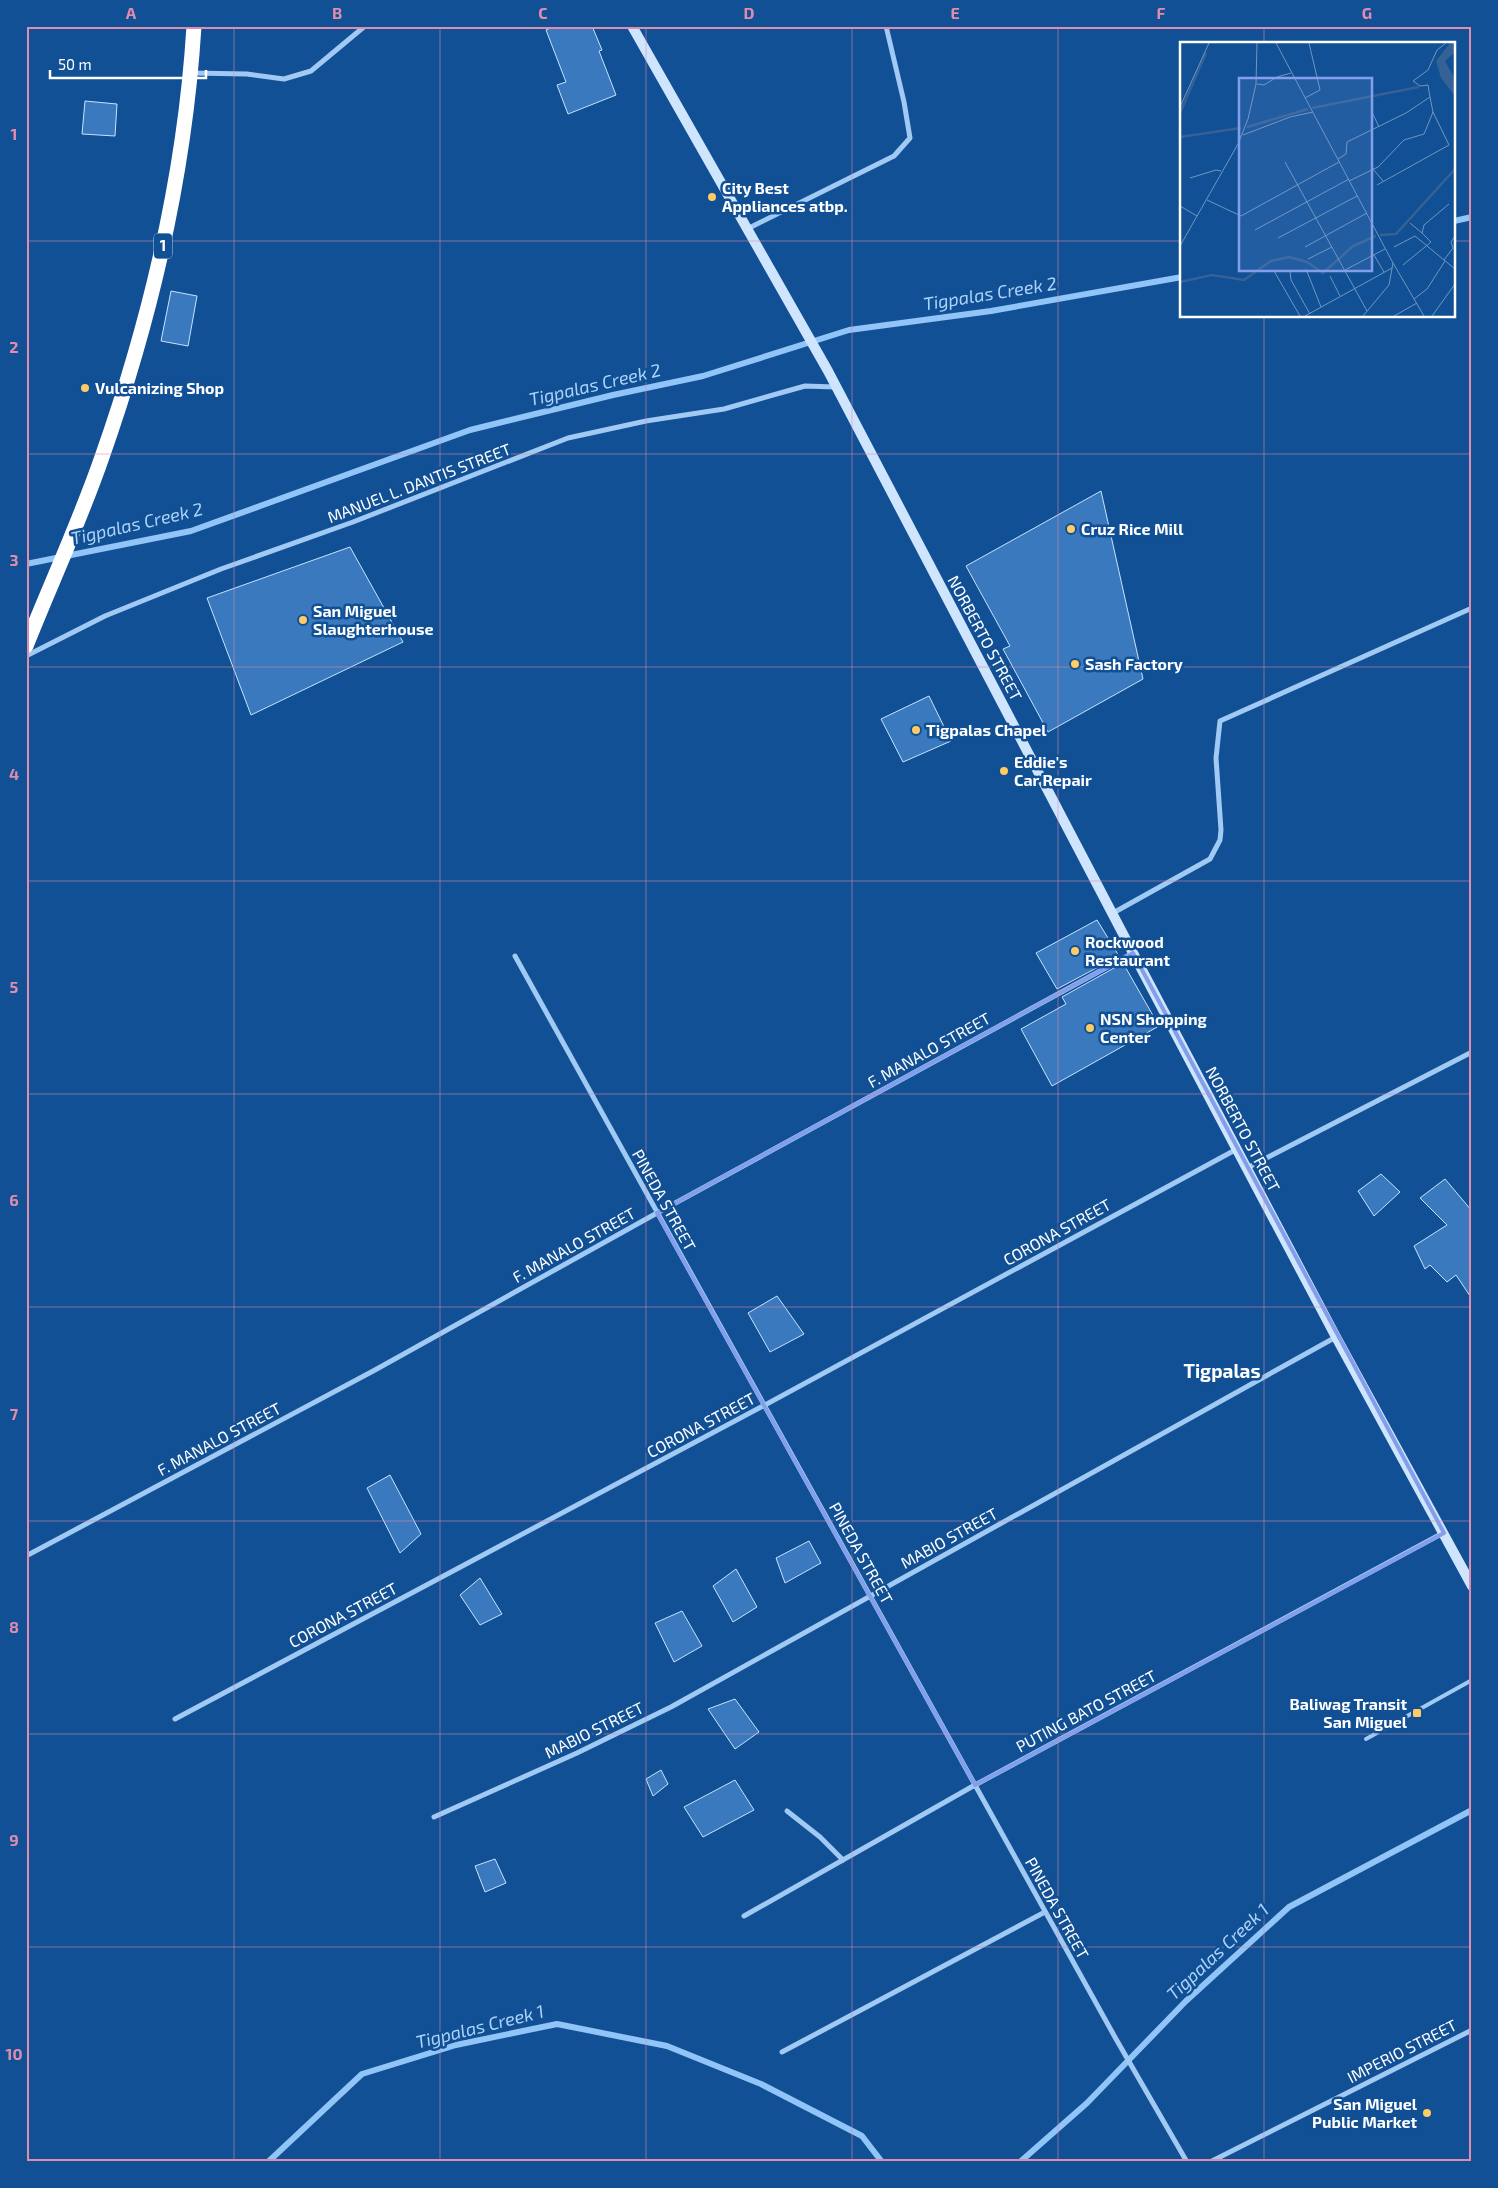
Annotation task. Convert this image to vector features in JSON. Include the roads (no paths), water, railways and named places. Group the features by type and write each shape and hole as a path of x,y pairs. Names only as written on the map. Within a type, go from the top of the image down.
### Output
{"highway":[{"name":"1","path":"26,646 102,459 126,382 161,255 177,175 191,73 194,26"}],"main road":[{"name":"NORBERTO STREET","path":"632,26 828,371 835,388 1336,1337 1472,1586"}],"street":[{"path":"191,73 247,74 284,79 310,71 365,26"},
{"path":"746,229 894,156 910,138 904,102 886,26"},
{"name":"MANUEL L. DANTIS STREET","path":"26,656 105,616 221,569 353,522 568,438 646,421 724,409 805,386 835,388"},
{"path":"1113,913 1210,859 1220,840 1221,830 1216,758 1220,721 1472,608"},
{"name":"F. MANALO STREET","path":"26,1556 375,1370 657,1213 1133,953"},
{"name":"PINEDA STREET","path":"515,956 1116,2040 1187,2162"},
{"path":"1247,1168 1472,1052"},
{"name":"CORONA STREET","path":"175,1719 763,1406 1237,1149"},
{"name":"MABIO STREET","path":"434,1816 577,1753 671,1707 1336,1337"},
{"name":"PUTING BATO STREET","path":"744,1916 975,1785 1444,1533"},
{"path":"787,1811 820,1837 843,1860"},
{"path":"782,2052 1045,1912"},
{"name":"IMPERIO STREET","path":"1210,2162 1472,2030"}],"lane":[{"path":"1366,1739 1472,1680"}],"waterway":[{"name":"Tigpalas Creek 2","path":"1456,221 1472,217"},
{"name":"Tigpalas Creek 2","path":"26,564 191,531 470,430 613,395 703,376 849,330 991,311 1180,277"},
{"name":"Tigpalas Creek 1","path":"1020,2162 1087,2103 1186,2001 1289,1907 1472,1810"},
{"name":"Tigpalas Creek 1","path":"268,2162 362,2074 456,2045 557,2024 667,2046 761,2084 862,2136 882,2162"}],"place":[{"name":"City Best Appliances atbp.","path":"712,197"},
{"name":"Vulcanizing Shop","path":"85,388"},
{"name":"Cruz Rice Mill","path":"1071,529"},
{"name":"San Miguel Slaughterhouse","path":"303,620"},
{"name":"Sash Factory","path":"1075,664"},
{"name":"Tigpalas Chapel","path":"916,730"},
{"name":"Eddie's Car Repair","path":"1004,771"},
{"name":"Rockwood Restaurant","path":"1075,951"},
{"name":"NSN Shopping Center","path":"1090,1028"},
{"name":"Baliwag Transit San Miguel","path":"1417,1713"},
{"name":"San Miguel Public Market","path":"1427,2113"}],"district":[{"name":"Tigpalas","path":"1222,1371"}]}
